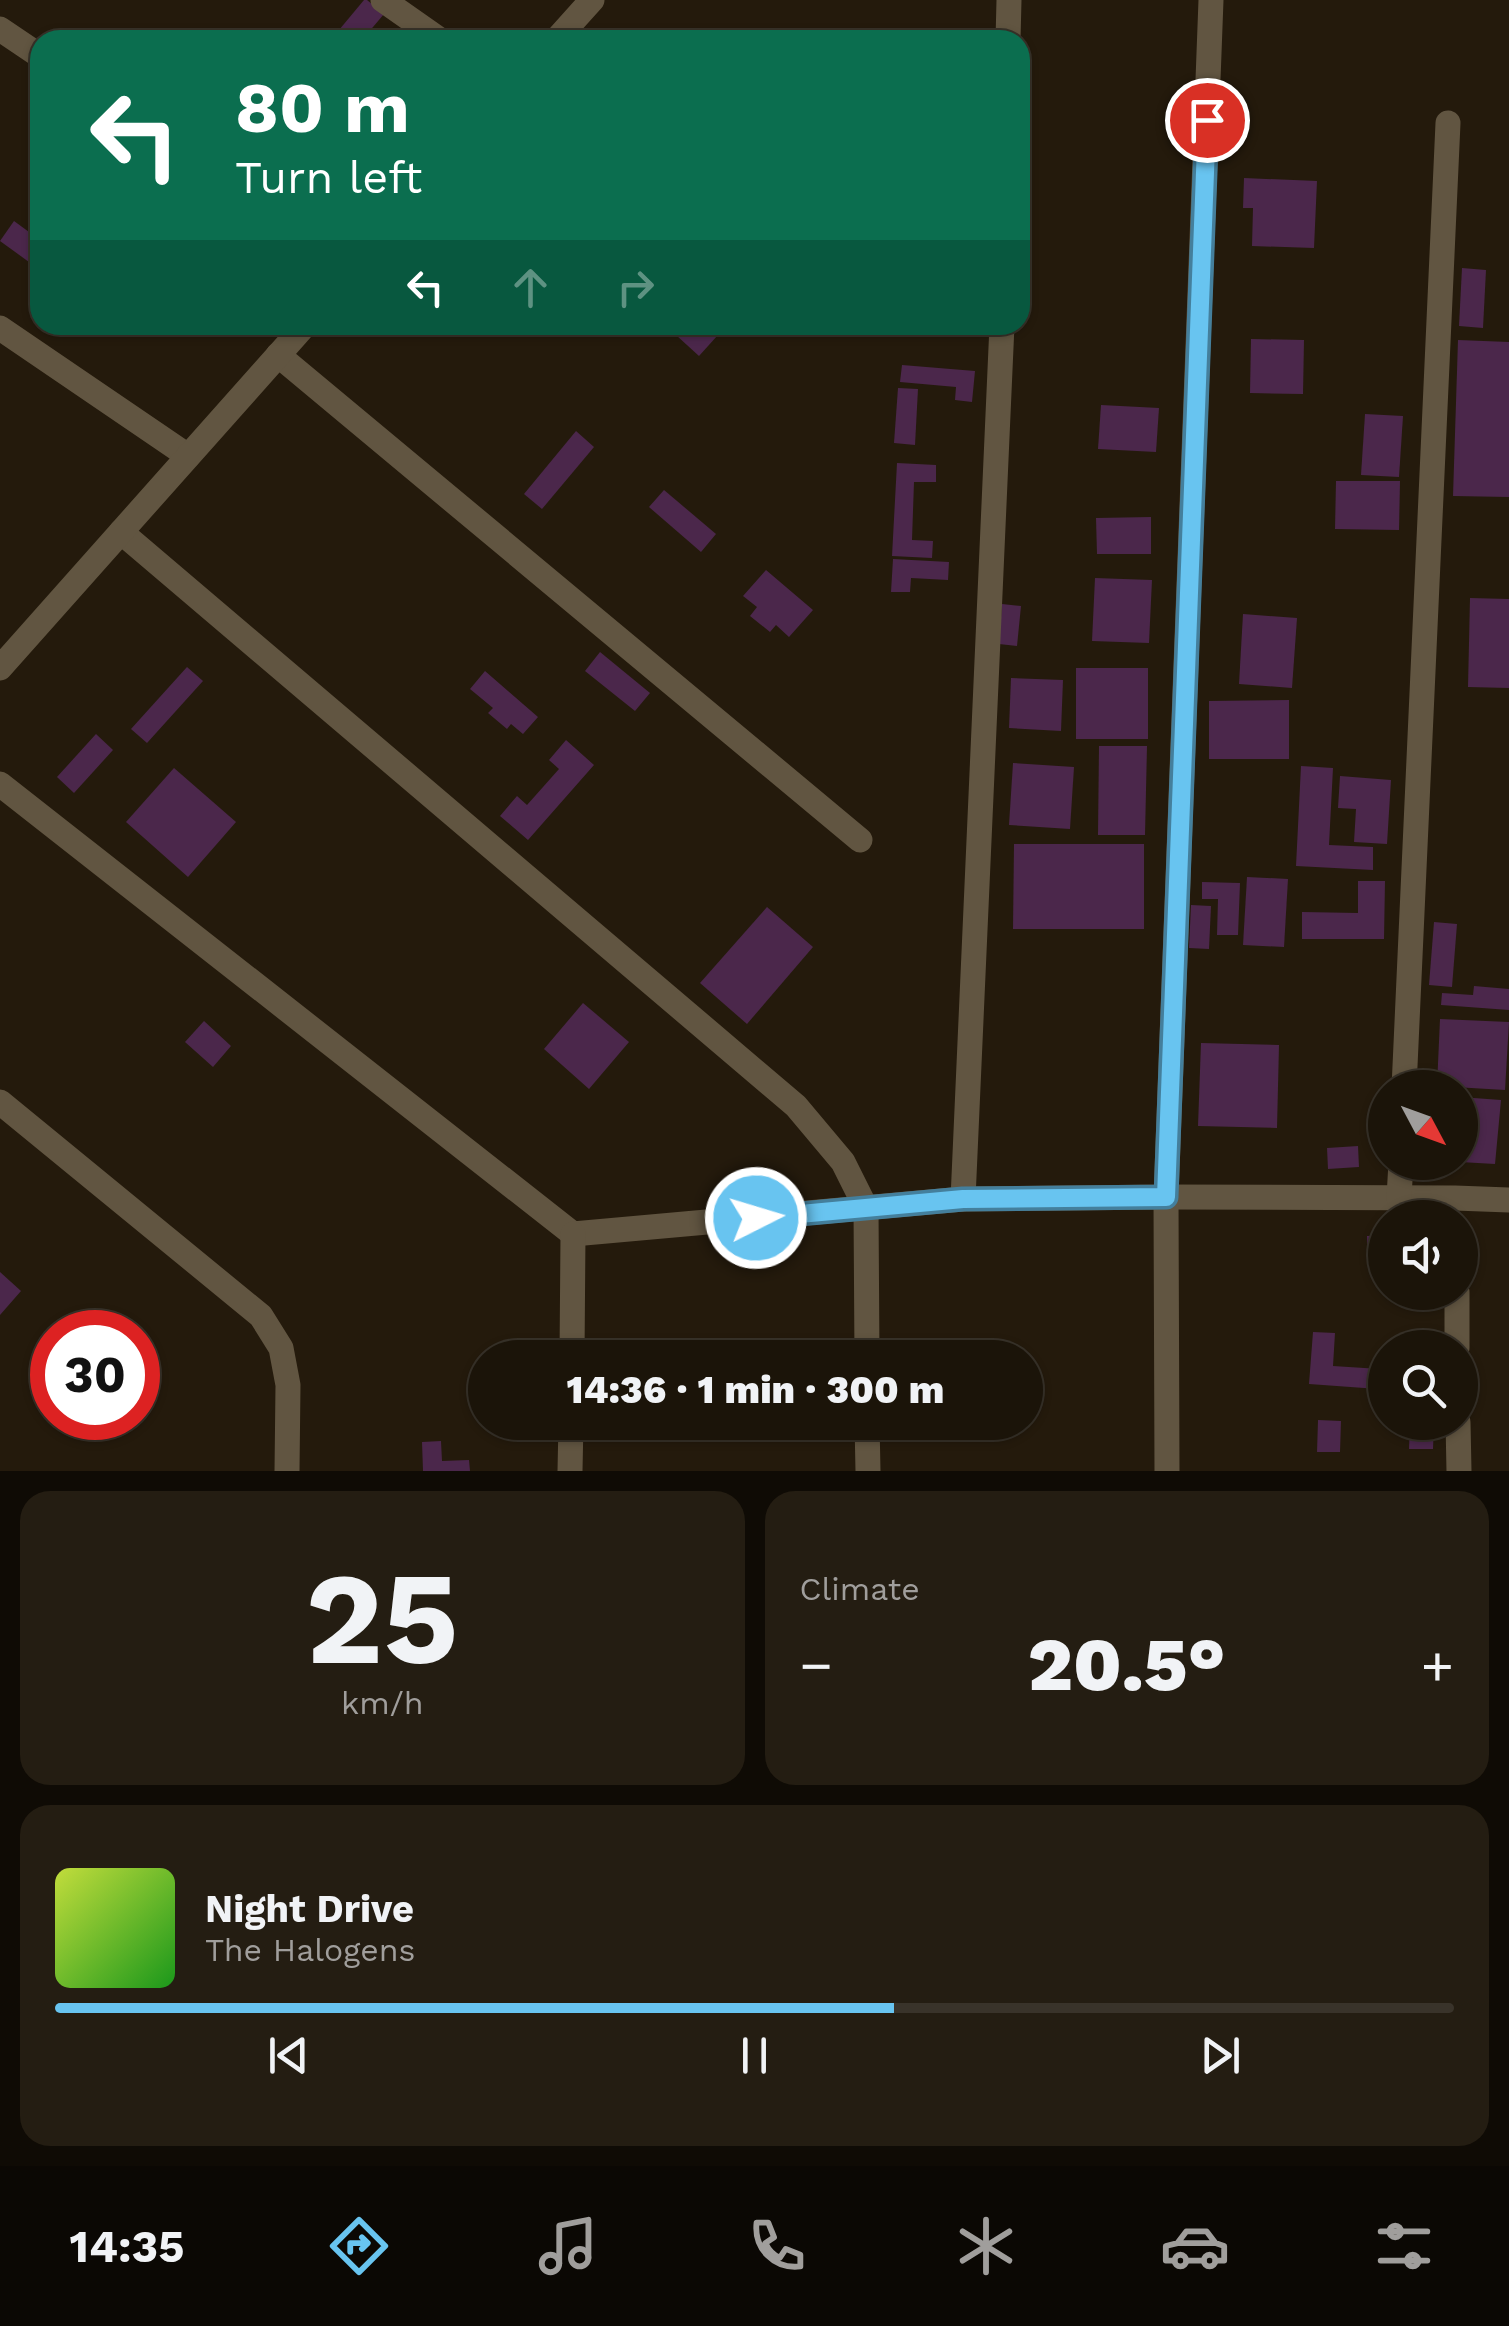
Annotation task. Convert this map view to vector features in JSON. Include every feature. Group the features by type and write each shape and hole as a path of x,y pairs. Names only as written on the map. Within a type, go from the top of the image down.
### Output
{"street":[{"path":"384,0 426,30"},
{"path":"565,30 592,0"},
{"path":"1008,30 1009,0"},
{"path":"1167,1471 1166,1197 1211,0"},
{"path":"0,29 30,49"},
{"path":"1405,1070 1448,123"},
{"path":"0,328 188,456"},
{"path":"5,652 121,532 297,335"},
{"path":"963,1199 1002,335"},
{"path":"278,356 860,840"},
{"path":"121,532 796,1106 842,1162 866,1208 867,1340"},
{"path":"0,784 573,1234 963,1199 1410,1200"},
{"path":"0,1102 261,1316 282,1348 288,1385 287,1471"},
{"path":"1399,1198 1400,1180"},
{"path":"1478,1205 1509,1200"},
{"path":"572,1340 573,1234"},
{"path":"570,1471 571,1440"},
{"path":"867,1440 868,1471"},
{"path":"1458,1440 1459,1471"}],"building":[{"path":"364,0 384,14 370,30 339,30"},
{"path":"1244,178 1317,181 1314,248 1252,246 1253,208 1243,208"},
{"path":"14,221 30,233 30,263 0,241"},
{"path":"1462,268 1486,270 1483,328 1459,326"},
{"path":"676,335 718,335 699,356"},
{"path":"1251,339 1304,340 1303,394 1250,393"},
{"path":"1458,340 1509,342 1509,497 1453,496"},
{"path":"902,365 975,371 972,402 955,400 956,387 900,382"},
{"path":"898,388 918,389 915,445 894,443"},
{"path":"1101,405 1159,408 1156,452 1098,449"},
{"path":"1365,414 1403,416 1399,477 1361,475"},
{"path":"576,431 594,447 542,509 524,494"},
{"path":"897,463 936,465 936,482 914,482 912,540 933,541 932,558 892,556"},
{"path":"1336,481 1400,481 1399,530 1335,529"},
{"path":"664,490 716,534 701,552 649,507"},
{"path":"1151,517 1151,554 1097,554 1096,518"},
{"path":"893,559 949,562 948,580 911,578 910,592 891,592"},
{"path":"766,570 813,610 789,637 776,625 770,632 750,616 757,607 743,596"},
{"path":"1095,578 1152,580 1149,643 1092,641"},
{"path":"1470,598 1509,599 1509,688 1468,687"},
{"path":"1002,604 1021,606 1017,646 999,644"},
{"path":"1243,614 1297,618 1292,688 1239,684"},
{"path":"600,652 650,693 635,711 585,671"},
{"path":"187,667 203,681 147,743 131,729"},
{"path":"1076,668 1148,668 1148,739 1076,739"},
{"path":"485,671 538,717 523,734 511,724 507,729 488,713 493,708 470,689"},
{"path":"1011,678 1063,680 1061,731 1009,728"},
{"path":"1289,700 1289,759 1209,759 1209,701"},
{"path":"96,734 113,750 74,793 57,777"},
{"path":"566,740 594,765 528,840 500,816 517,796 527,805 559,769 549,760"},
{"path":"1099,746 1147,746 1145,835 1098,835"},
{"path":"1013,763 1074,767 1070,829 1009,825"},
{"path":"1301,766 1333,768 1329,845 1373,847 1373,870 1296,866"},
{"path":"174,768 236,822 188,877 126,822"},
{"path":"1340,776 1391,780 1387,844 1354,842 1356,809 1338,808"},
{"path":"1014,844 1144,844 1144,929 1013,929"},
{"path":"1247,877 1288,879 1284,947 1243,945"},
{"path":"1358,881 1385,881 1384,939 1302,939 1302,912 1358,913"},
{"path":"1202,882 1240,883 1238,935 1217,935 1218,899 1202,899"},
{"path":"1191,905 1211,906 1209,949 1189,948"},
{"path":"767,907 813,947 747,1024 700,983"},
{"path":"1434,922 1457,924 1452,987 1429,985"},
{"path":"1474,986 1509,989 1509,1010 1441,1005 1442,993 1473,995"},
{"path":"583,1003 629,1042 589,1089 544,1049"},
{"path":"1440,1019 1509,1022 1505,1090 1478,1088 1478,1070 1438,1070"},
{"path":"204,1021 231,1046 213,1067 185,1042"},
{"path":"1201,1043 1279,1045 1277,1128 1198,1126"},
{"path":"1478,1098 1501,1100 1495,1164 1478,1163"},
{"path":"1358,1146 1359,1167 1328,1169 1327,1148"},
{"path":"0,1272 21,1291 0,1315"},
{"path":"1313,1332 1335,1333 1333,1366 1368,1368 1368,1388 1309,1384"},
{"path":"1318,1420 1341,1421 1340,1452 1317,1452"},
{"path":"1409,1440 1433,1440 1433,1449 1409,1449"},
{"path":"441,1441 442,1461 469,1460 470,1471 423,1471 422,1442"}],"route":[{"path":"756,1218 963,1199 1166,1197 1207,120"}]}
